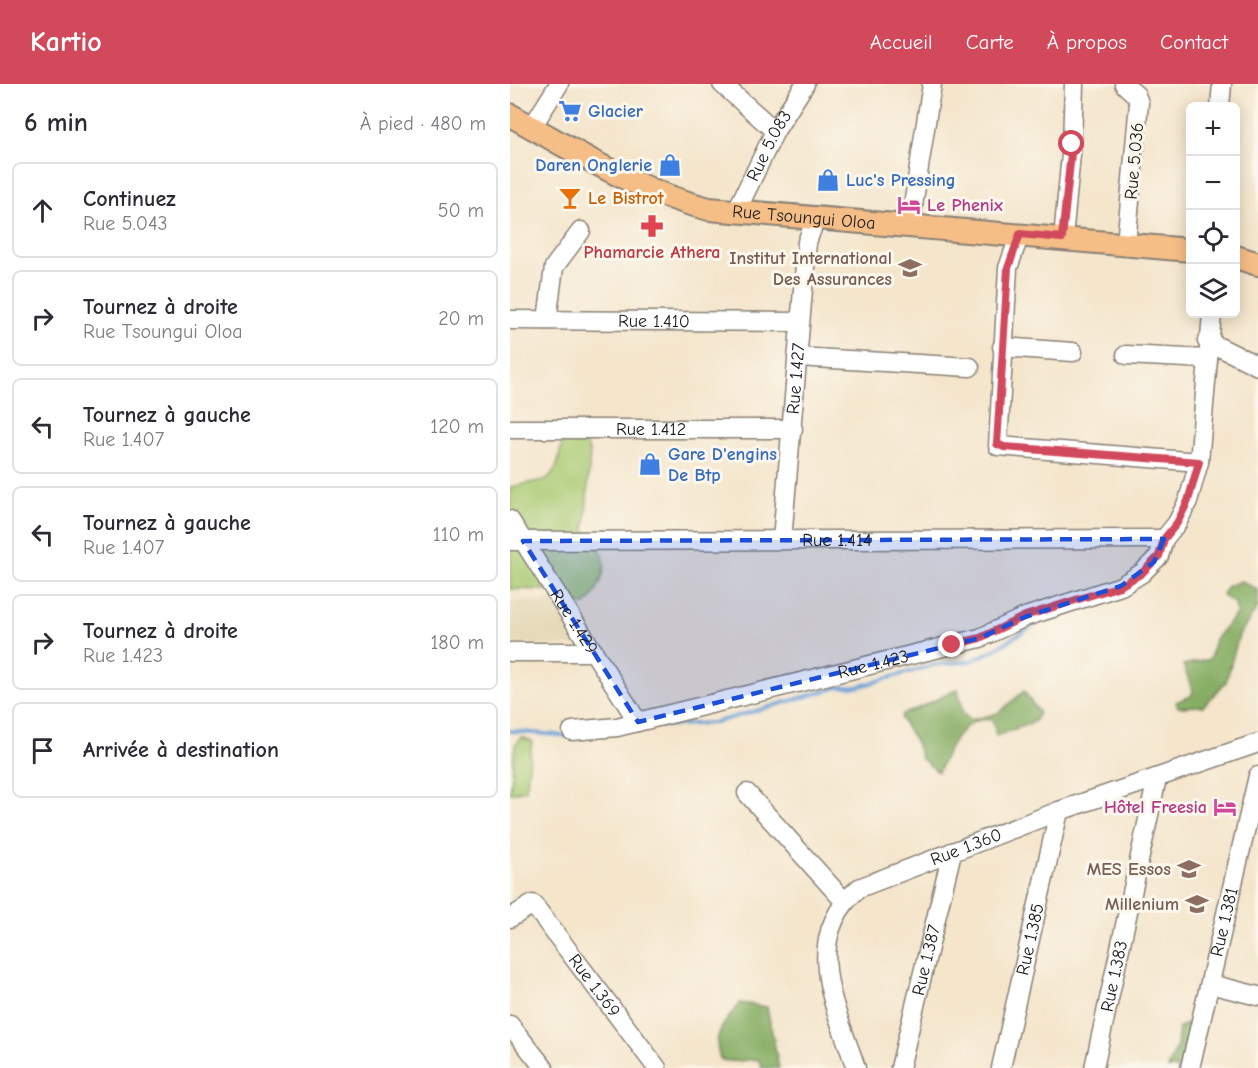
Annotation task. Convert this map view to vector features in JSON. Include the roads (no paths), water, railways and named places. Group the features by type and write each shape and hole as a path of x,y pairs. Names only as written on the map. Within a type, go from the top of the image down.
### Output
{"main road":[{"name":"Rue Tsoungui Oloa","path":"510,115 651,191 679,201 736,212 1186,250"},
{"path":"1240,258 1258,264"}],"street":[{"path":"532,127 559,84"},
{"path":"722,84 775,131"},
{"name":"Rue 5.083","path":"736,212 775,131 806,84"},
{"path":"910,225 932,84"},
{"path":"1062,238 1072,144 1074,84"},
{"name":"Rue 5.036","path":"1124,84 1136,95 1139,103 1126,244"},
{"path":"1220,102 1222,84"},
{"name":"Rue 1.427","path":"782,540 807,242 816,218"},
{"path":"548,320 554,267 581,231"},
{"path":"1020,234 1008,268 998,446 1199,462"},
{"name":"Rue 1.423","path":"572,731 617,727 980,638 1025,616 1120,586 1159,556 1164,539 1177,523 1188,501 1199,462 1211,318"},
{"name":"Rue 1.410","path":"510,320 799,322"},
{"path":"1002,347 1073,352"},
{"path":"1126,355 1207,350 1258,366"},
{"path":"797,357 970,367"},
{"name":"Rue 1.412","path":"510,429 793,429"},
{"name":"Rue 1.429","path":"510,520 517,541 594,652 638,722"},
{"name":"Rue 1.414","path":"517,541 1164,539"},
{"path":"510,652 594,652"},
{"name":"Rue 1.360","path":"856,1068 831,994 824,958 829,934 845,902 859,888 1059,811 1258,743"},
{"name":"Rue 1.381","path":"1190,1068 1258,776"},
{"name":"Rue 1.383","path":"1094,1068 1157,778"},
{"path":"747,794 845,902"},
{"name":"Rue 1.385","path":"1001,1068 1059,811"},
{"name":"Rue 1.387","path":"900,1068 952,852"},
{"name":"Rue 1.369","path":"510,918 533,904 657,1068"},
{"path":"1210,984 1258,996"},
{"path":"510,1025 539,1066"}],"waterway":[{"path":"656,726 713,723 839,687 857,687 934,665 971,661 994,650 1040,621"},
{"path":"510,731 569,736"}],"place":[{"name":"Glacier","path":"570,111"},
{"name":"Daren Onglerie","path":"670,165"},
{"name":"Luc's Pressing","path":"828,180"},
{"name":"Le Bistrot","path":"570,198"},
{"name":"Le Phenix","path":"909,205"},
{"name":"Phamarcie Athera","path":"652,226"},
{"name":"Institut International Des Assurances","path":"910,268"},
{"name":"Gare D'engins De Btp","path":"650,464"},
{"name":"Hôtel Freesia","path":"1225,807"},
{"name":"MES Essos","path":"1189,869"},
{"name":"Millenium","path":"1197,904"}]}
